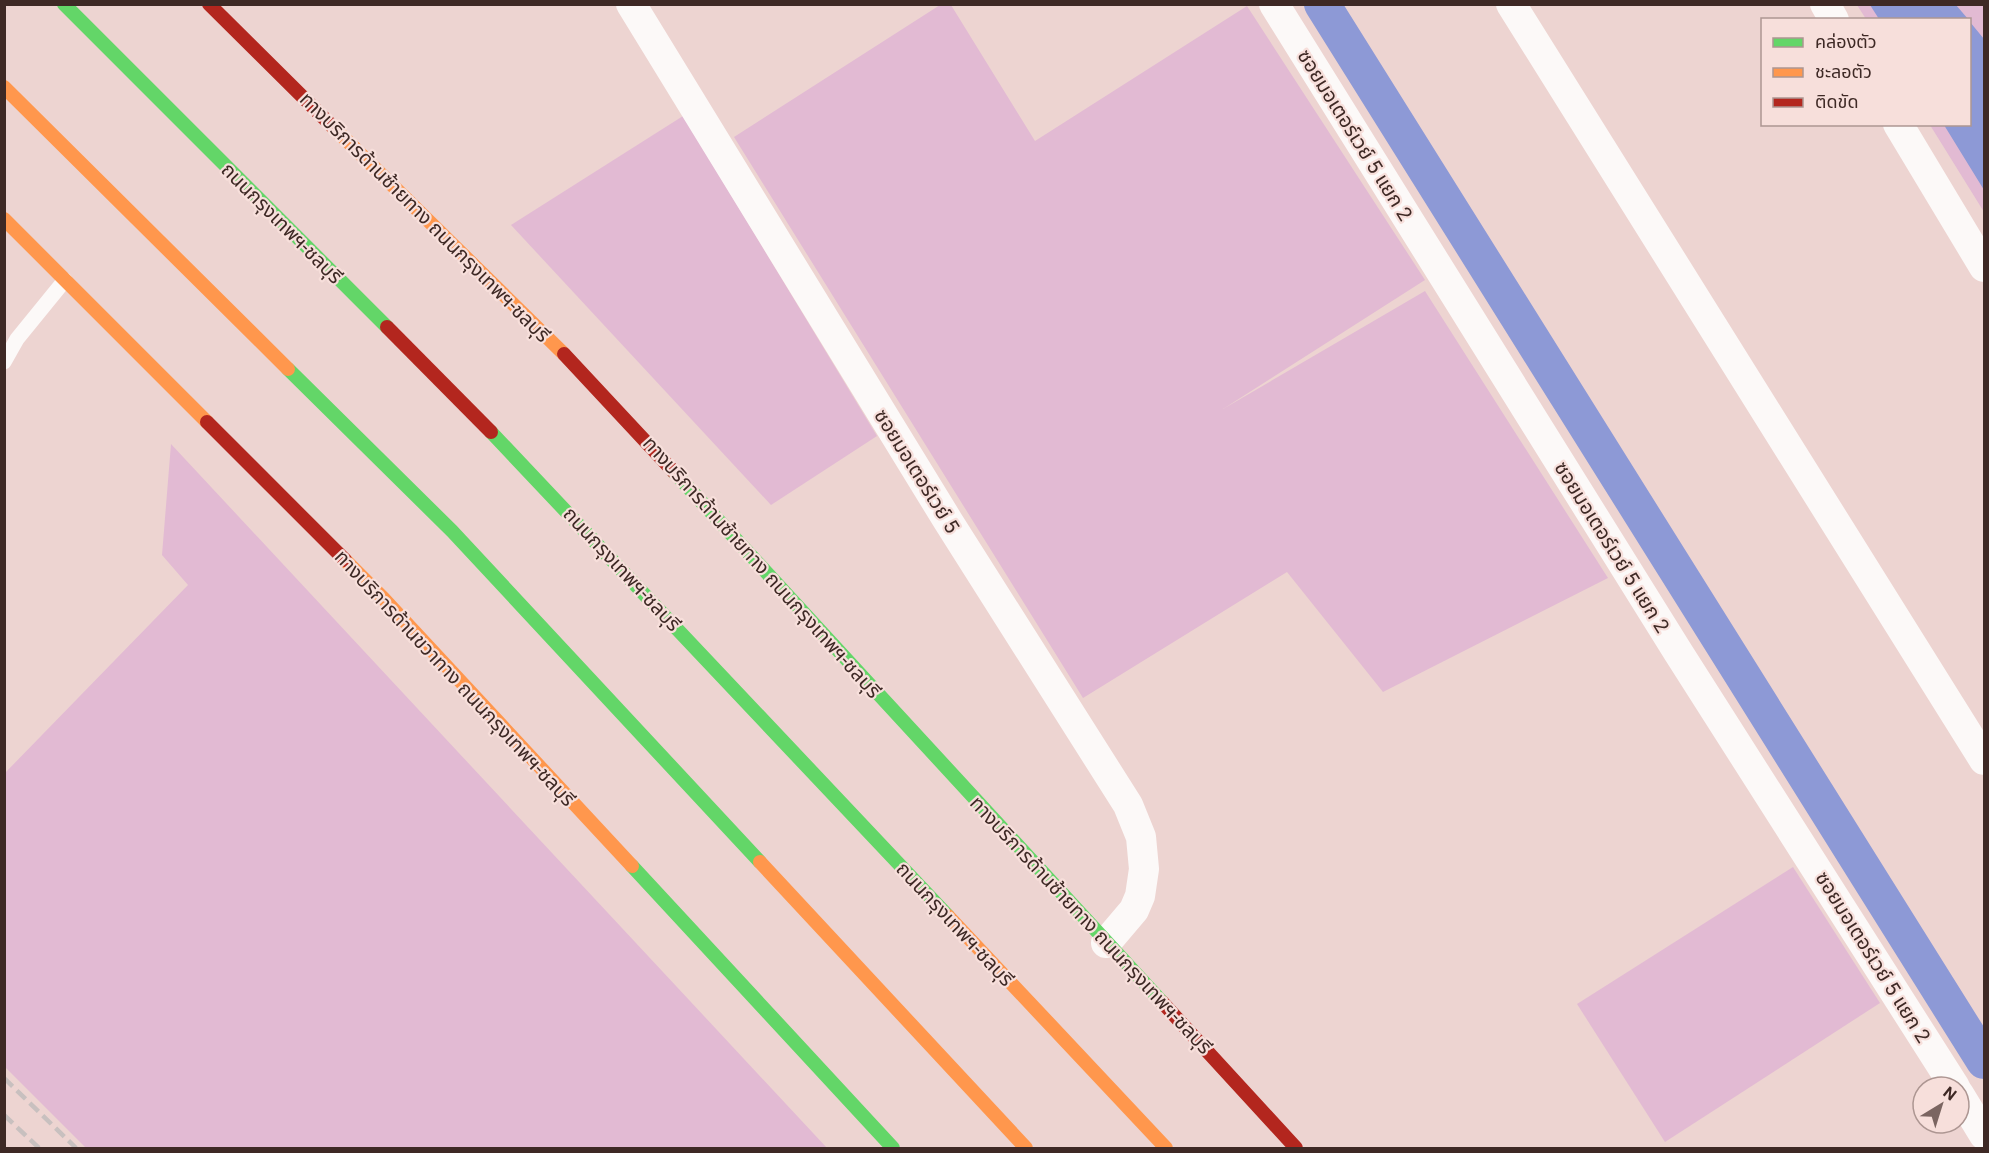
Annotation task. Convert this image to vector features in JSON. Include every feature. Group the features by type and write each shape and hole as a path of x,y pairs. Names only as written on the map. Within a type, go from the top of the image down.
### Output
{"main road":[{"name":"ถนนกรุงเทพฯ-ชลบุรี","path":"64,4 525,466 1166,1149"},
{"name":"ทางบริการด้านซ้ายทาง ถนนกรุงเทพฯ-ชลบุรี","path":"209,4 587,376 1296,1149"},
{"path":"4,87 452,531 1026,1149"},
{"name":"ทางบริการด้านขวาทาง ถนนกรุงเทพฯ-ชลบุรี","path":"4,219 384,599 893,1149"}],"street":[{"name":"ซอยมอเตอร์เวย์ 5","path":"631,4 948,521 1128,806 1141,837 1144,869 1140,896 1134,910 1106,943"},
{"name":"ซอยมอเตอร์เวย์ 5 แยก 2","path":"1274,4 1678,652 1947,1075"},
{"path":"1510,4 1984,760"},
{"path":"1825,4 1833,18"},
{"path":"1899,126 1984,267"},
{"path":"1971,1114 1984,1135"}],"lane":[{"path":"4,362 17,339 65,280"},
{"path":"4,328 17,339"}],"shaded area":[{"path":"940,5 951,5 1035,141 1247,6 1425,280 1223,409 1425,291 1608,578 1383,692 1287,572 1083,698 734,137"},
{"path":"1857,5 1984,5 1984,212 1931,126 1971,126 1971,18 1865,18"},
{"path":"683,116 877,436 771,505 511,225"},
{"path":"171,444 827,1148 86,1148 5,1067 5,773 188,585 162,555"},
{"path":"1793,867 1880,1003 1665,1142 1577,1004"}],"water":[{"path":"1870,5 1956,5 1967,18 1878,18"},
{"path":"1971,23 1984,39 1984,190 1945,126 1971,126"}],"waterway":[{"path":"1322,4 1984,1061"}],"railway":[{"path":"4,1078 76,1148"},
{"path":"4,1115 39,1148"}],"traffic: fast":[{"path":"64,4 387,327"},
{"path":"288,369 452,531 760,862"},
{"path":"491,432 948,916"},
{"path":"674,472 1162,1002"},
{"path":"632,866 893,1148"}],"traffic: slow":[{"path":"4,87 288,369"},
{"path":"332,126 564,354"},
{"path":"4,219 207,422"},
{"path":"345,560 632,866"},
{"path":"760,862 1026,1148"},
{"path":"948,916 1166,1148"}],"traffic: jam":[{"path":"209,4 332,126"},
{"path":"387,327 491,432"},
{"path":"564,354 674,472"},
{"path":"207,422 345,560"},
{"path":"1162,1002 1296,1148"}]}
